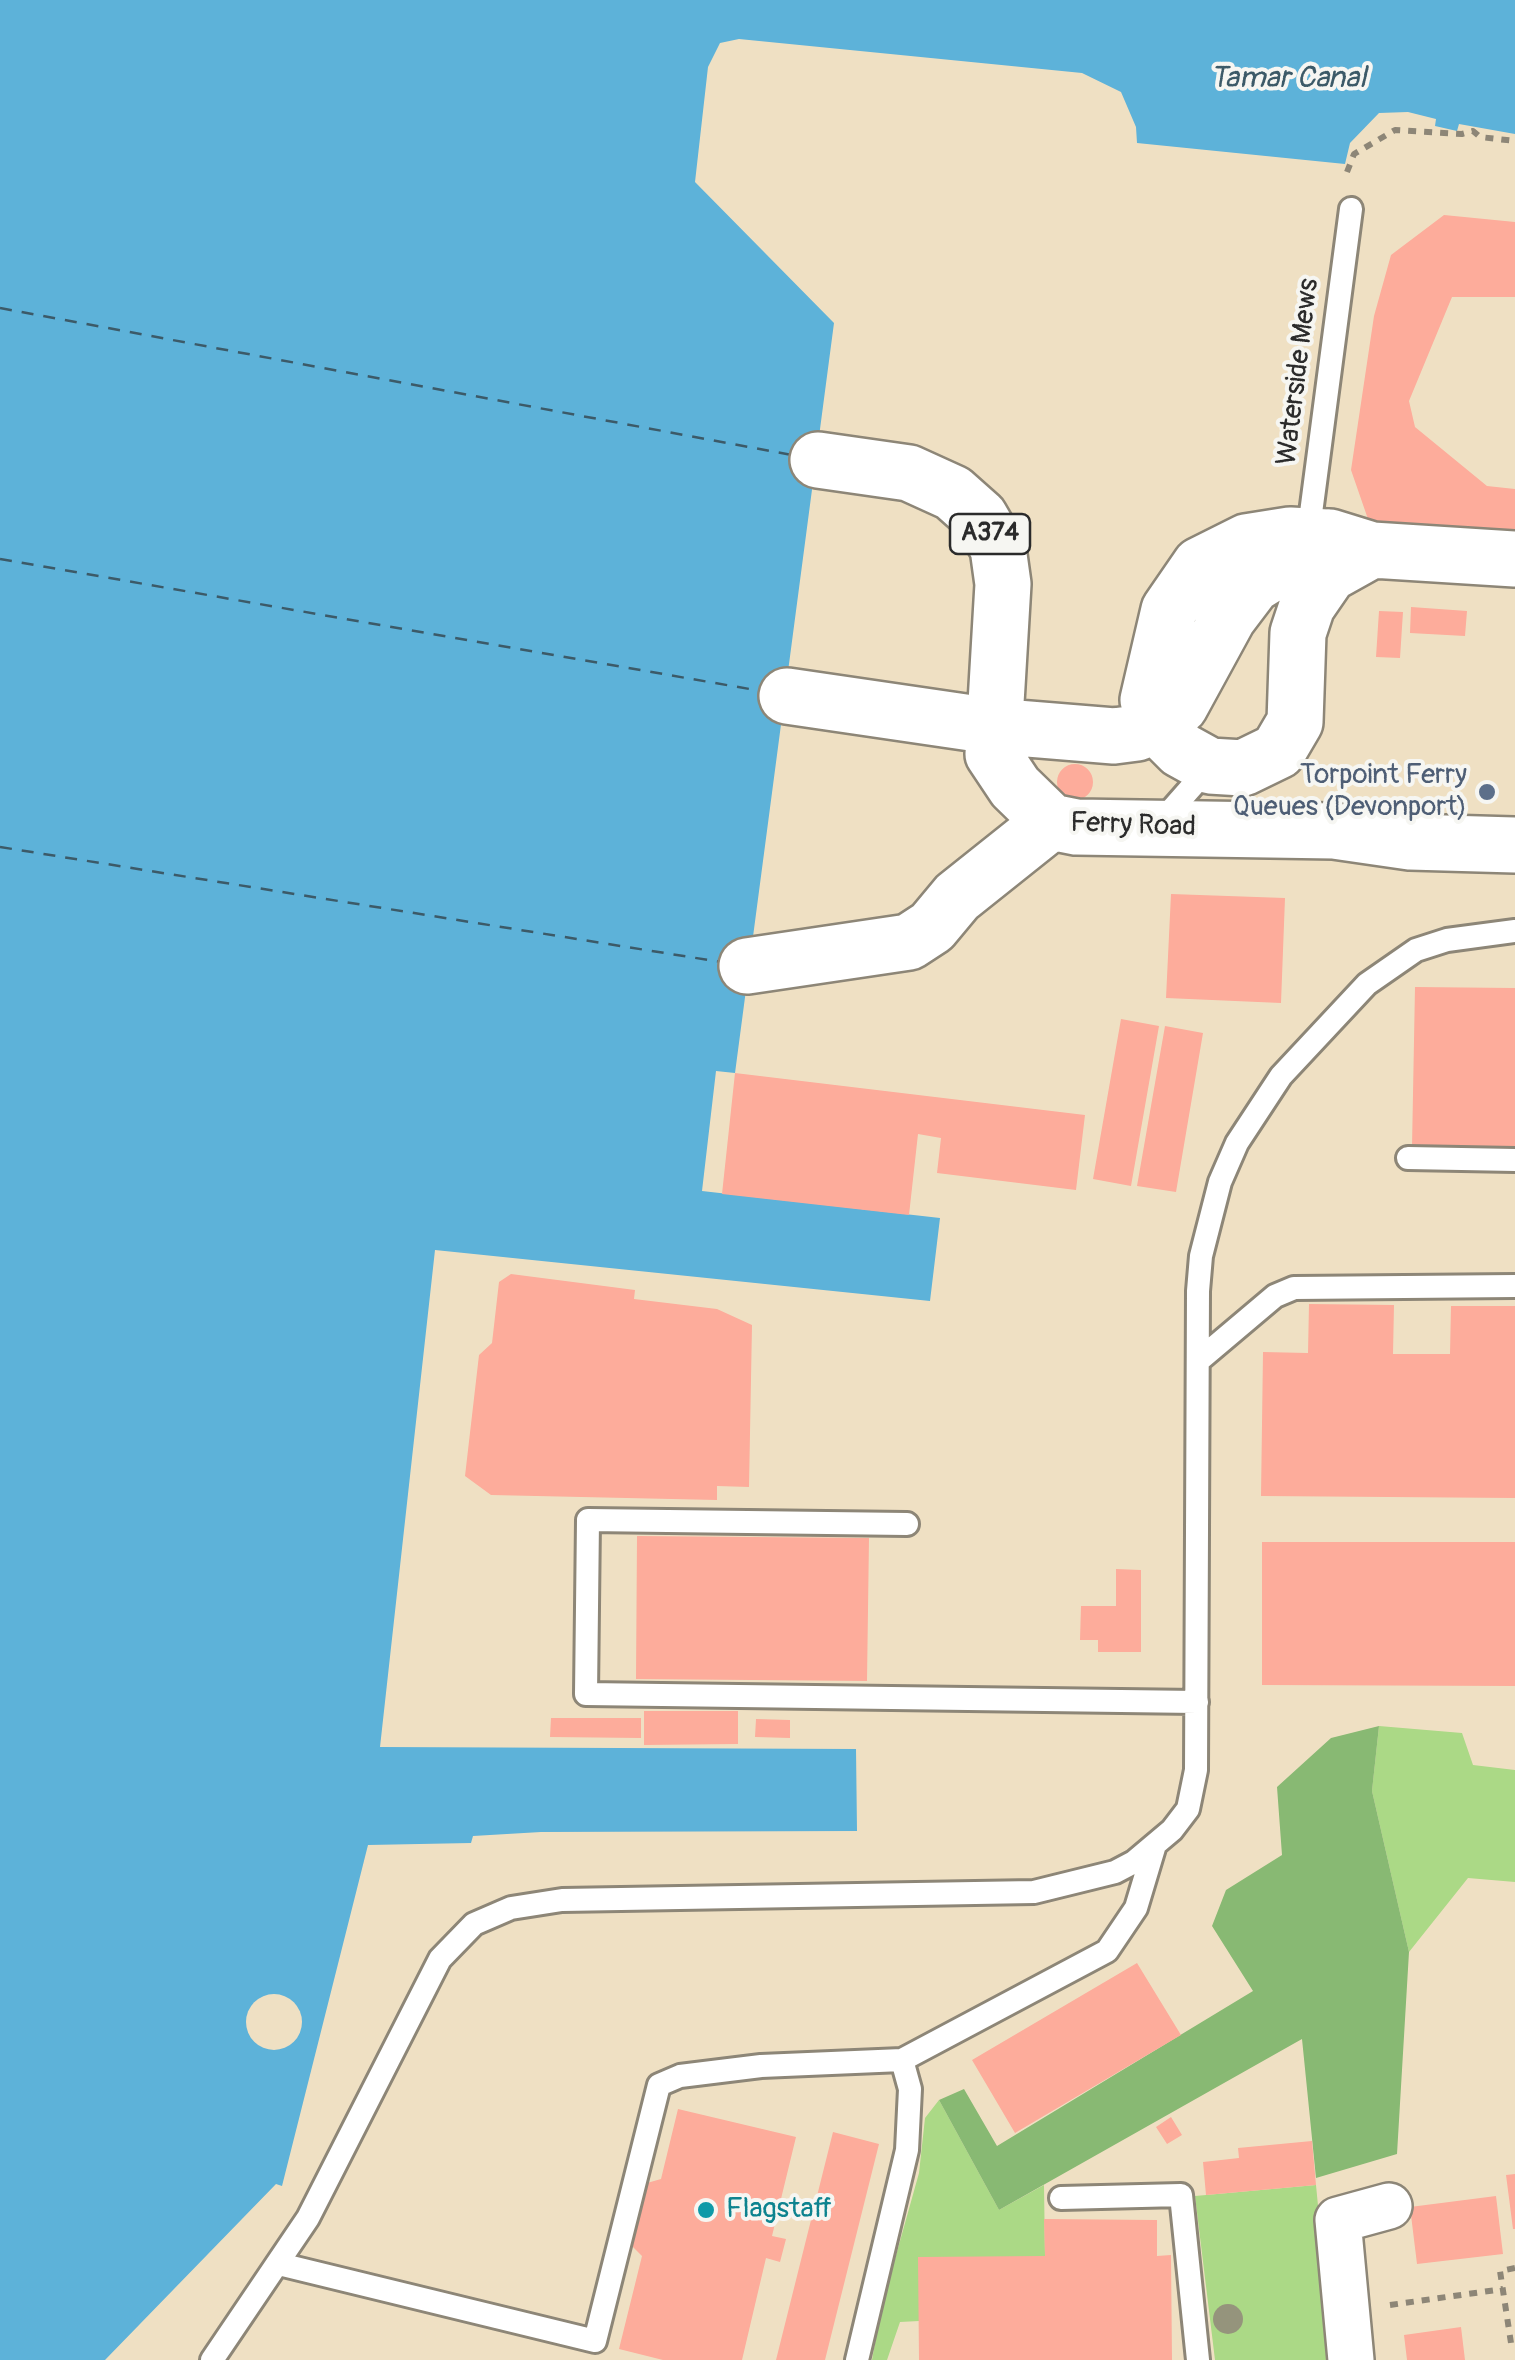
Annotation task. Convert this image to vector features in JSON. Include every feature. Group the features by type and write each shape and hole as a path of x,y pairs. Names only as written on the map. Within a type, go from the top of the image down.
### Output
{"main road":[{"name":"A374","path":"818,460 909,473 953,493 980,518 998,548 1003,584 1000,682 983,725 994,754 1033,804"},
{"path":"1156,726 1181,750 1210,766 1242,768 1278,751 1295,722 1298,634 1306,606 1352,544"},
{"path":"788,696 983,725 1114,736 1156,726 1180,706 1228,618 1253,585 1352,544 1515,559"},
{"path":"747,966 909,942 932,926 1033,804 1058,733"},
{"name":"Ferry Road","path":"1033,804 1156,828 1334,831 1410,842 1515,845"}],"street":[{"path":"1351,2360 1338,2220 1389,2206"}],"lane":[{"name":"Waterside Mews","path":"1351,209 1311,513 1352,544"},
{"path":"1156,828 1210,766"},
{"path":"212,2360 308,2218 440,1959 474,1924 512,1908 562,1900 1034,1892 1115,1872 1154,1848 1188,1809 1196,1770 1198,1291 1209,1218 1237,1143 1281,1076 1344,1006 1393,963 1447,940 1515,930"},
{"path":"1408,1158 1515,1160"},
{"path":"1198,1361 1275,1296 1294,1288 1515,1286"},
{"path":"906,1524 588,1520 586,1694 1197,1702"},
{"path":"279,2264 595,2341 659,2086 680,2076 761,2066 902,2060 1108,1951 1136,1908 1154,1848"},
{"path":"857,2360 907,2150 910,2089 902,2060"},
{"path":"1062,2198 1180,2195 1198,2360"}],"path":[{"path":"1458,127 1480,136 1515,141"},
{"path":"1347,172 1354,154 1395,130 1462,134 1472,131"},
{"path":"1515,2268 1500,2270 1511,2343 1515,2342"},
{"path":"1346,2310 1502,2289"}],"green space":[{"path":"1379,1726 1462,1733 1473,1765 1515,1770 1515,1882 1468,1878 1409,1952 1372,1791"},
{"path":"1379,1726 1372,1791 1409,1952 1397,2154 1316,2178 1302,2039 999,2210 939,2100 964,2089 997,2146 1253,1991 1212,1926 1226,1890 1282,1855 1277,1787 1331,1738"},
{"path":"939,2100 999,2210 1044,2185 1045,2256 919,2321 900,2322 887,2360 872,2360 881,2309 919,2173 925,2118"},
{"path":"1316,2185 1333,2360 1215,2360 1195,2196"}],"water":[{"name":"Tamar Canal","path":"0,0 1515,0 1515,134 1459,124 1457,131 1435,126 1436,119 1408,112 1379,113 1350,143 1345,164 1137,143 1136,127 1121,92 1082,73 739,39 720,43 708,67 695,182 834,323 735,1073 716,1071 702,1191 940,1218 930,1301 435,1250 380,1747 856,1749 857,1831 541,1832 473,1836 471,1843 368,1845 282,2186 276,2184 105,2360 0,2360"}],"pier":[{"path":"274,1994 294,2002 302,2022 294,2042 274,2050 254,2042 246,2022 254,2002"}],"building":[{"path":"1444,215 1515,222 1515,297 1452,297 1409,401 1415,427 1487,486 1515,489 1515,533 1369,522 1351,470 1374,316 1391,255"},
{"path":"1411,607 1467,611 1465,636 1410,633"},
{"path":"1379,611 1403,612 1400,658 1376,657"},
{"path":"1075,764 1088,769 1093,782 1088,795 1075,800 1062,795 1057,782 1062,769"},
{"path":"1171,894 1285,898 1281,1003 1166,998"},
{"path":"1415,987 1515,988 1515,1149 1412,1147"},
{"path":"1121,1019 1159,1026 1131,1186 1093,1179"},
{"path":"1165,1026 1203,1033 1176,1192 1137,1186"},
{"path":"735,1073 1085,1115 1076,1190 937,1173 941,1138 918,1134 909,1215 722,1194"},
{"path":"511,1274 635,1290 634,1299 717,1309 752,1325 749,1487 717,1486 717,1500 491,1495 465,1476 479,1355 492,1343 499,1282"},
{"path":"1309,1304 1394,1305 1393,1354 1450,1354 1451,1306 1515,1306 1515,1498 1261,1496 1263,1352 1308,1353"},
{"path":"637,1536 869,1538 867,1681 636,1679"},
{"path":"1262,1542 1515,1542 1515,1686 1262,1685"},
{"path":"1116,1569 1141,1570 1141,1652 1098,1652 1098,1640 1080,1640 1081,1606 1116,1606"},
{"path":"644,1711 738,1711 738,1744 644,1745"},
{"path":"551,1718 641,1718 641,1738 550,1737"},
{"path":"756,1719 790,1720 790,1738 755,1737"},
{"path":"1137,1963 1181,2035 1015,2133 972,2060"},
{"name":"Flagstaff","path":"678,2109 796,2137 772,2236 786,2239 780,2262 766,2258 742,2360 663,2360 619,2349 642,2256 627,2241 640,2185 661,2179"},
{"path":"1171,2117 1182,2135 1167,2144 1156,2127"},
{"path":"833,2132 879,2144 825,2360 776,2360"},
{"path":"1312,2141 1316,2185 1206,2195 1203,2162 1239,2158 1238,2148"},
{"path":"1515,2174 1515,2229 1513,2229 1506,2175"},
{"path":"1496,2196 1503,2254 1417,2264 1410,2207"},
{"path":"1044,2219 1157,2220 1157,2256 1171,2255 1172,2360 919,2360 918,2257 1045,2256"},
{"path":"1461,2327 1465,2360 1407,2360 1404,2335"}],"ferry route":[{"path":"0,308 792,455"},
{"path":"0,559 761,691"},
{"path":"0,847 721,962"}],"place":[{"name":"Torpoint Ferry Queues (Devonport)","path":"1487,792"},
{"name":"Flagstaff","path":"706,2210"}]}
